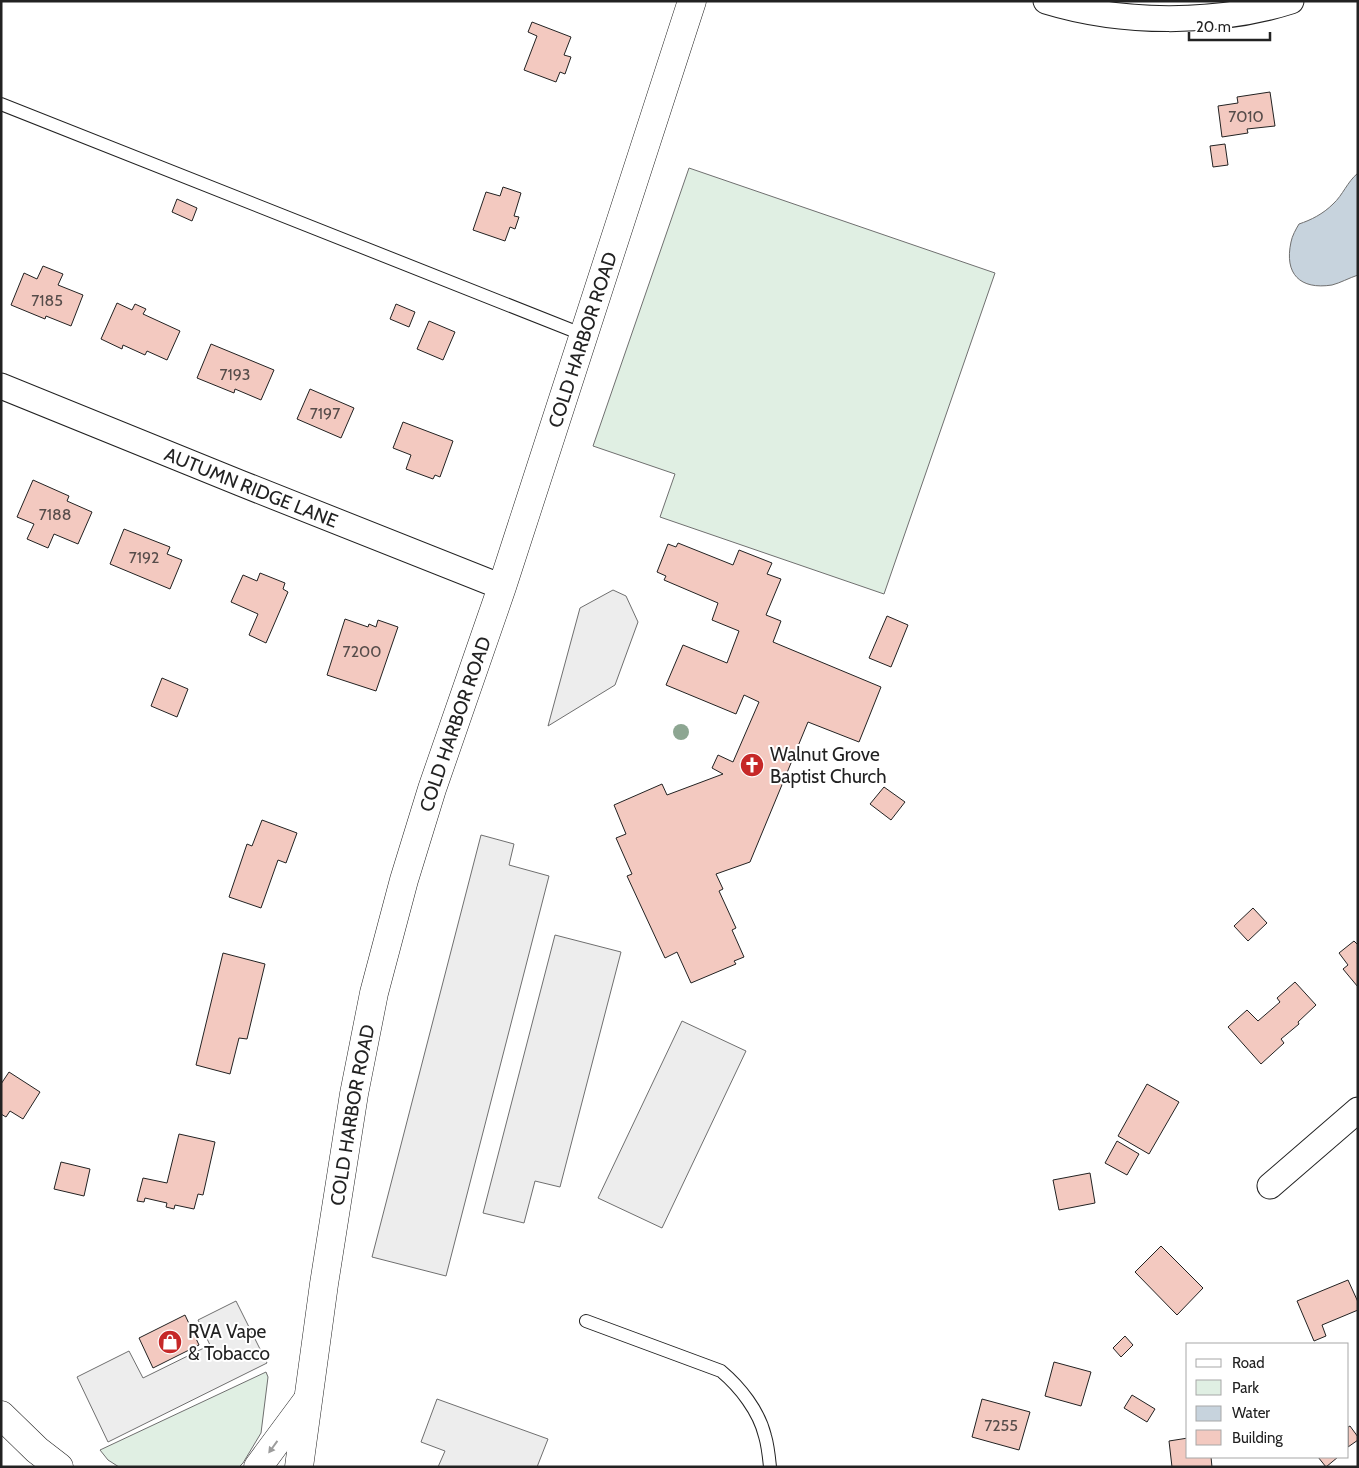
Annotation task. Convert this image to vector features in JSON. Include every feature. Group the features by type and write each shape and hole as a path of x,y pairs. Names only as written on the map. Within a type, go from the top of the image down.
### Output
{"main road":[{"name":"COLD HARBOR ROAD","path":"299,1467 324,1284 351,1113 374,994 404,880 432,789 502,587 692,1"},
{"path":"258,1467 308,1398"},
{"path":"1,1414 37,1450 59,1467"}],"street":[{"path":"1046,1 1112,14 1170,19 1223,16 1291,1"},
{"name":"AUTUMN RIDGE LANE","path":"1,386 502,587"},
{"path":"1270,1186 1358,1110"}],"lane":[{"path":"1,104 584,335"},
{"path":"586,1321 722,1371 753,1408 759,1420 765,1435 770,1467"}],"green space":[{"path":"689,168 995,273 884,594 660,517 675,474 593,446"},
{"path":"266,1372 268,1377 261,1433 239,1467 119,1467 108,1460 100,1450"}],"shaded area":[{"path":"613,590 626,596 638,622 615,685 548,726 580,608"},
{"path":"481,835 514,844 509,865 549,876 446,1276 372,1257"},
{"path":"555,935 621,952 560,1187 535,1181 524,1223 483,1213"},
{"path":"682,1021 746,1051 662,1228 598,1198"},
{"path":"236,1301 267,1363 108,1442 77,1377 129,1351 143,1378 210,1345 198,1320"},
{"path":"437,1399 548,1439 537,1467 438,1467 445,1451 421,1442"}],"water":[{"path":"1358,173 1358,275 1332,285 1311,285 1303,282 1292,271 1290,263 1289,253 1295,230 1299,224 1308,221 1329,208"}],"building":[{"path":"532,22 571,37 564,55 571,57 565,74 560,72 556,82 524,70 537,36 528,32"},
{"path":"1270,92 1275,126 1247,129 1248,133 1222,137 1218,106 1238,103 1237,97"},
{"path":"1225,144 1228,165 1213,167 1210,146"},
{"path":"503,187 521,193 514,216 519,217 515,229 510,227 505,241 473,230 486,192 500,196"},
{"path":"177,199 197,208 192,221 172,212"},
{"path":"43,266 63,274 58,285 83,295 71,326 46,316 45,319 11,305 24,273 37,279"},
{"path":"117,303 132,310 135,304 146,309 143,314 180,331 167,360 147,351 145,355 123,345 122,349 101,339"},
{"path":"396,304 415,312 409,327 390,319"},
{"path":"429,321 455,332 443,360 417,349"},
{"path":"211,344 274,370 261,400 235,389 234,393 197,378"},
{"path":"310,389 354,408 341,438 297,419"},
{"path":"403,422 453,441 440,477 435,475 433,479 406,469 411,455 393,448"},
{"path":"33,480 69,496 67,501 92,512 78,544 54,534 48,548 27,539 34,524 17,517"},
{"path":"124,529 170,547 167,554 182,560 170,589 110,564"},
{"name":"Walnut Grove Baptist Church","path":"678,543 733,565 739,550 772,563 767,574 781,579 766,615 781,621 773,642 881,687 859,742 808,722 750,862 716,874 723,889 719,891 736,928 732,930 744,957 734,961 736,964 691,983 677,952 665,958 627,876 632,874 616,838 626,834 614,805 662,784 667,795 723,774 712,768 718,755 733,762 759,702 744,695 736,714 666,685 683,645 727,663 739,631 712,620 718,603 664,580 666,576 657,572 668,544 676,547"},
{"path":"260,573 285,583 283,589 288,592 266,643 249,635 258,614 231,602 243,575 257,581"},
{"path":"887,616 908,625 891,667 869,658"},
{"path":"345,619 368,627 369,624 376,627 378,620 398,627 376,691 327,675"},
{"path":"162,678 188,689 177,717 151,706"},
{"path":"884,787 905,802 891,820 870,804"},
{"path":"262,820 297,833 286,863 278,860 261,908 229,897 247,844 252,846"},
{"path":"1253,908 1267,923 1248,941 1234,926"},
{"path":"1354,941 1358,945 1358,987 1343,969 1348,965 1339,953"},
{"path":"223,953 265,964 247,1039 239,1038 230,1074 196,1065"},
{"path":"1295,982 1316,1005 1298,1022 1299,1024 1281,1039 1284,1043 1261,1064 1228,1027 1247,1010 1258,1021 1280,1002 1277,998"},
{"path":"9,1072 40,1092 23,1119 10,1111 6,1117 1,1114 1,1084"},
{"path":"1147,1084 1179,1102 1149,1154 1118,1136"},
{"path":"179,1134 215,1142 203,1195 198,1194 194,1209 175,1205 174,1209 166,1207 167,1203 145,1198 144,1202 137,1201 143,1178 167,1183"},
{"path":"1117,1141 1139,1154 1127,1175 1105,1163"},
{"path":"61,1162 90,1169 84,1196 54,1189"},
{"path":"1090,1173 1095,1203 1059,1210 1053,1180"},
{"path":"1161,1246 1203,1288 1177,1315 1135,1272"},
{"path":"1348,1280 1358,1302 1358,1310 1322,1325 1326,1336 1314,1341 1297,1301"},
{"path":"185,1315 199,1345 153,1368 139,1338"},
{"path":"1125,1336 1133,1345 1121,1357 1113,1348"},
{"path":"1054,1362 1091,1372 1081,1406 1045,1396"},
{"path":"1132,1395 1155,1409 1147,1422 1124,1408"},
{"path":"982,1399 1030,1412 1019,1450 972,1437"},
{"path":"1349,1426 1358,1437 1358,1440 1349,1446"},
{"path":"1186,1438 1186,1458 1211,1458 1212,1467 1172,1467 1169,1441"},
{"path":"1319,1458 1337,1458 1326,1467"}],"place":[{"name":"Walnut Grove Baptist Church","path":"752,765"},
{"name":"RVA Vape & Tobacco","path":"170,1342"}]}
